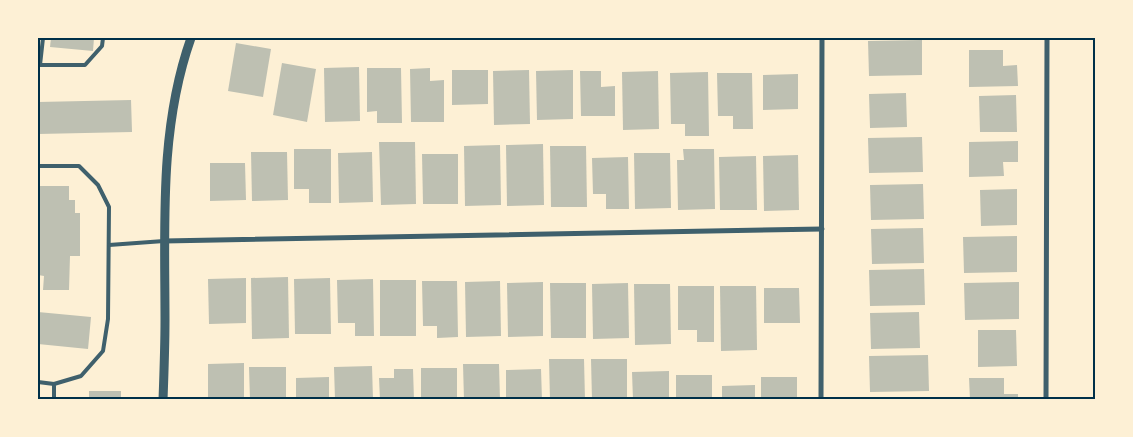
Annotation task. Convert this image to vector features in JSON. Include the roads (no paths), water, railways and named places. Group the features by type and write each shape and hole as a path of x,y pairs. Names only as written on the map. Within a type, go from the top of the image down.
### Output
{"street":[{"path":"163,400 165,321 164,241 168,137 182,64 191,38"},
{"path":"821,400 822,38"},
{"path":"1046,400 1047,38"},
{"path":"164,241 822,229"}],"lane":[{"path":"43,38 39,66 85,65 102,46 103,38"},
{"path":"38,166 79,166 98,185 109,206 108,319 103,351 81,376 54,384 38,382"},
{"path":"109,245 164,241"},
{"path":"54,384 54,400"}]}
